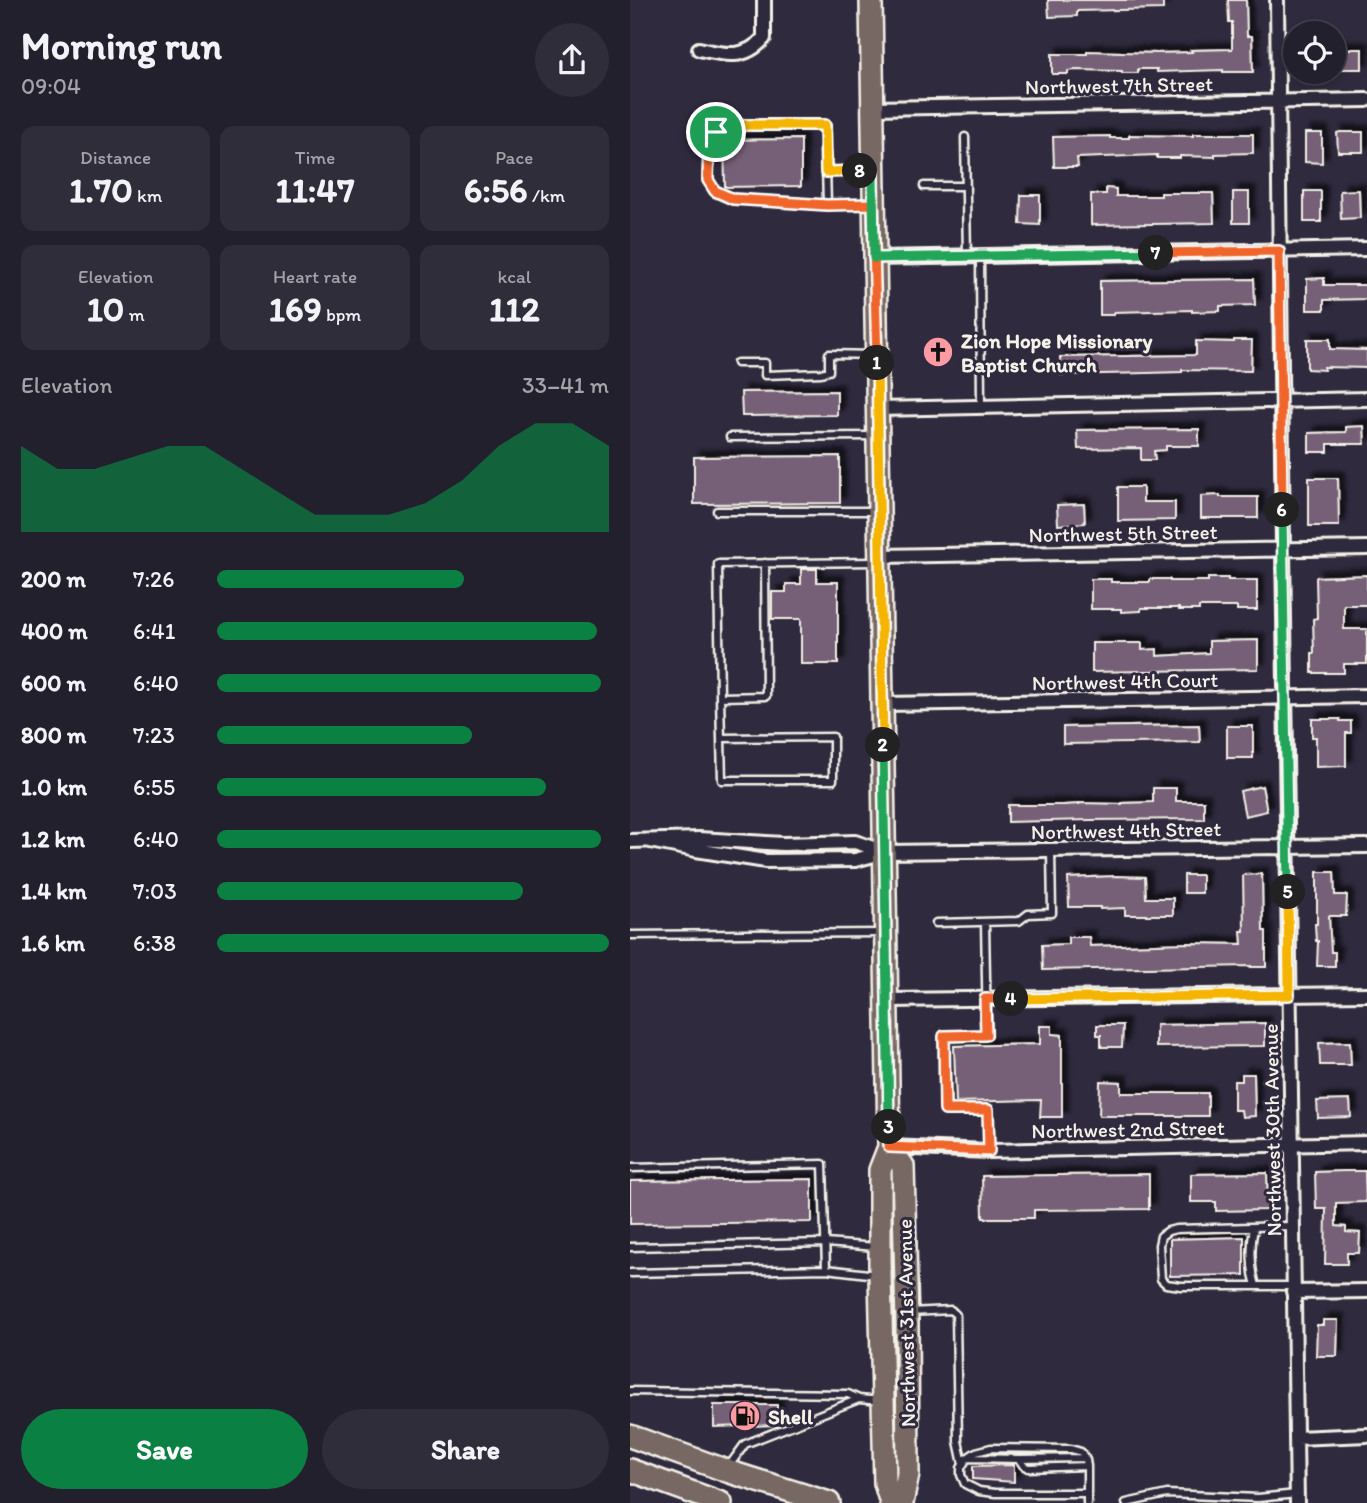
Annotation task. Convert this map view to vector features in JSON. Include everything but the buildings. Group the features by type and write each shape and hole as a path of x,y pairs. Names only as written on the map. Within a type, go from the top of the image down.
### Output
{"main road":[{"name":"Northwest 31st Avenue","path":"871,0 888,1000 889,1147 880,1170 880,1275 885,1482 891,1503"},
{"name":"Northwest 31st Avenue","path":"889,1147 903,1166 908,1474 902,1503"},
{"path":"630,1436 726,1471 829,1503"},
{"path":"630,1470 721,1503"}],"street":[{"path":"699,50 743,54 756,47 764,38 764,0"},
{"name":"Northwest 30th Avenue","path":"1277,0 1297,1498"},
{"name":"Northwest 7th Street","path":"872,108 1367,100"},
{"path":"874,258 1367,249"},
{"path":"877,409 1367,399"},
{"name":"Northwest 5th Street","path":"880,559 1367,548"},
{"name":"Northwest 4th Court","path":"883,704 1367,696"},
{"name":"Northwest 4th Street","path":"630,841 699,839 783,844 855,842 885,852 1367,846"},
{"path":"888,1000 1367,994"},
{"name":"Northwest 2nd Street","path":"889,1147 989,1151 1367,1143"},
{"path":"1293,1289 1367,1291"},
{"path":"1296,1438 1367,1435"}],"lane":[{"path":"827,205 825,125 746,125 716,132 709,142 708,180 715,191 733,199 827,205 873,204"},
{"path":"965,137 981,407"},
{"path":"826,172 873,171"},
{"path":"924,186 966,186"},
{"path":"737,363 765,363 765,375 821,373 829,371 830,354 876,355"},
{"path":"730,437 878,436"},
{"path":"717,512 879,511"},
{"path":"721,738 833,737 833,780 722,780 720,697 718,564 880,559"},
{"path":"720,697 765,696 765,563"},
{"path":"936,923 1019,921 1028,914 1052,913 1051,850"},
{"path":"985,922 986,1035 944,1036 945,1110 988,1110 989,1151"},
{"path":"630,935 887,933"},
{"path":"630,1168 823,1164 826,1269"},
{"path":"1292,1226 1176,1228 1161,1236 1159,1268 1161,1279 1167,1284 1293,1289"},
{"path":"1254,1227 1251,1251 1256,1286"},
{"path":"630,1247 826,1243 880,1247"},
{"path":"630,1273 826,1269 880,1275"},
{"path":"907,1312 951,1310 956,1315 958,1441 965,1461"},
{"path":"630,1391 848,1394 859,1399 883,1401"},
{"path":"726,1471 745,1444 859,1399"},
{"path":"1087,1493 979,1491 965,1484 961,1475 965,1461 976,1452 991,1448 1081,1452 1086,1462 1087,1493 1087,1503"},
{"path":"965,1461 1019,1459 1028,1468 1086,1462"},
{"path":"1126,1503 1167,1493 1257,1500 1297,1498"}],"place":[{"name":"Zion Hope Missionary Baptist Church","path":"938,352"},
{"name":"Shell","path":"745,1416"}],"route":[{"path":"746,125 825,125 826,172 873,171 874,258 1279,251 1289,995 985,999 986,1035 944,1036 945,1110 988,1110 989,1151 889,1147 873,204 827,205 733,199 715,191 708,180 709,142 716,132 746,125"}]}
